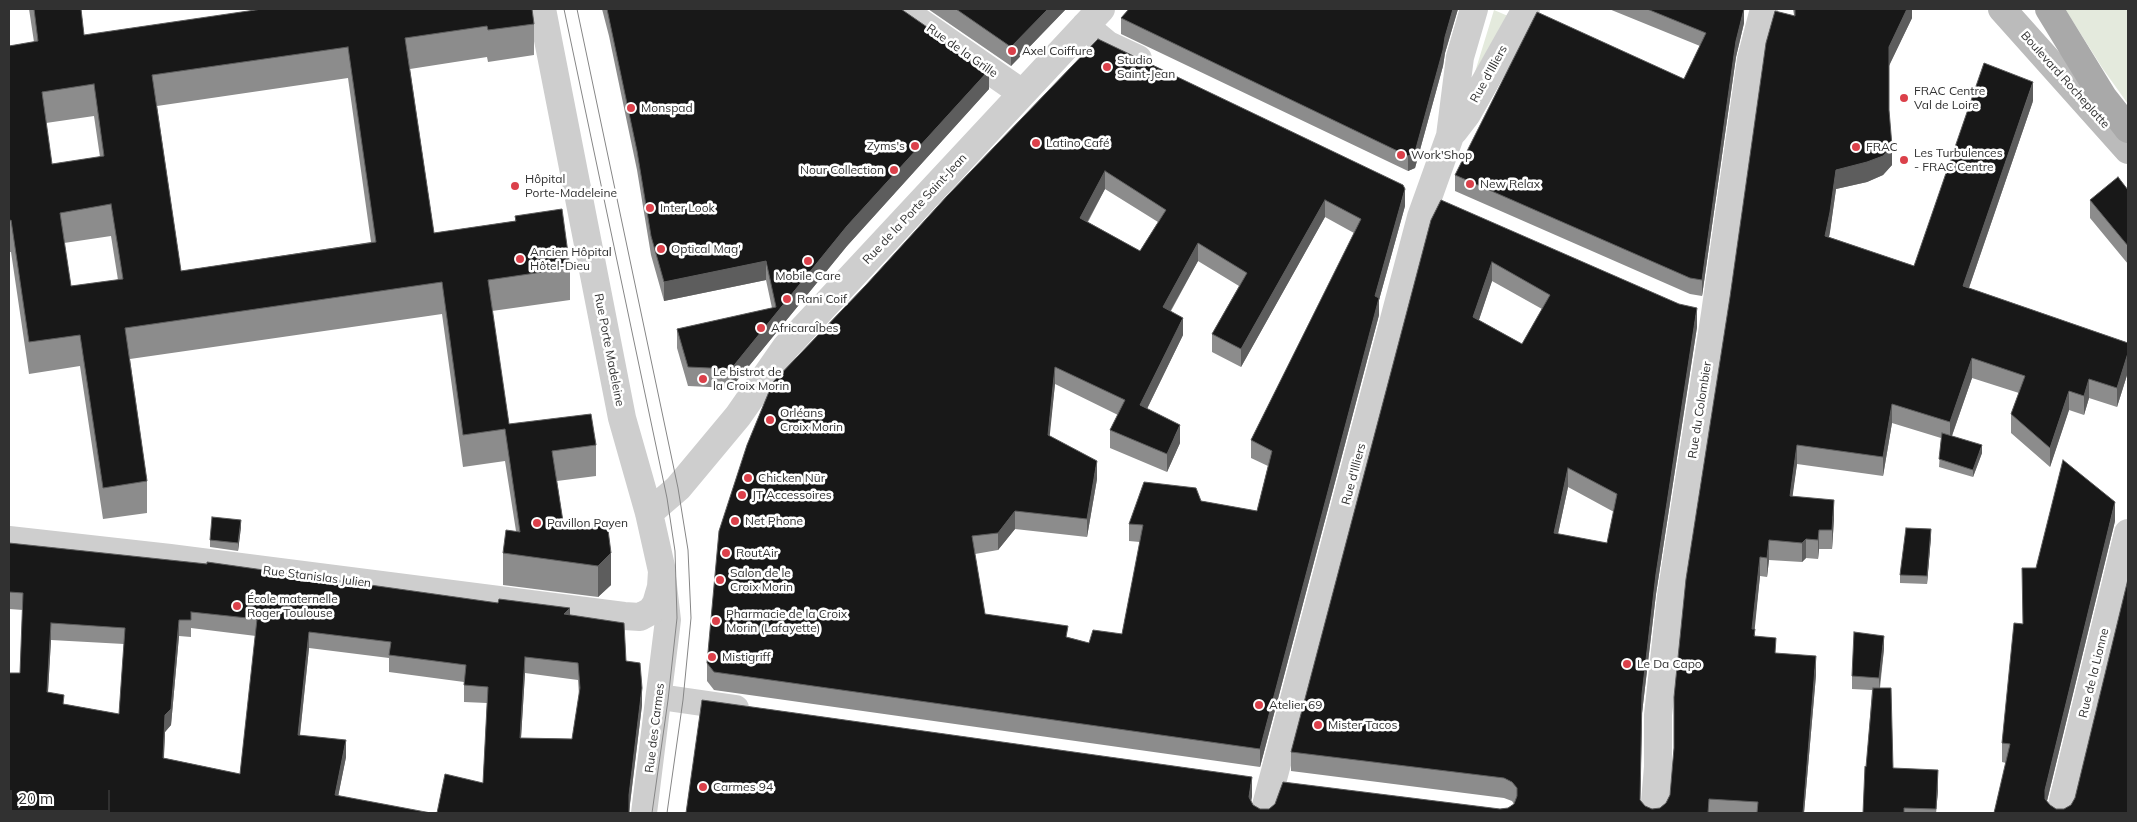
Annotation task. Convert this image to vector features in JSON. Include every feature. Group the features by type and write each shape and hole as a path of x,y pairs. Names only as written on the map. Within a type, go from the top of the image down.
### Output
{"main road":[{"name":"Boulevard Rocheplatte","path":"2002,9 2128,150"},
{"name":"Boulevard Rocheplatte","path":"2050,9 2103,97 2128,129"}],"street":[{"name":"Rue Porte Madeleine","path":"542,9 622,418 650,514 662,571"},
{"name":"Rue de la Grille","path":"901,9 1022,93"},
{"name":"Rue d'Illiers","path":"1450,136 1460,57 1474,9"},
{"name":"Rue d'Illiers","path":"1264,813 1283,786 1416,192 1450,136 1467,114 1525,9"},
{"name":"Rue du Colombier","path":"1654,813 1658,767 1658,715 1704,312 1751,59 1764,9"},
{"name":"Rue de la Porte Saint-Jean","path":"650,514 678,488 738,416 786,347 1093,17"},
{"path":"1093,17 1108,45 1162,71"},
{"path":"1416,192 1455,208"},
{"name":"Rue de la Lionne","path":"2060,813 2128,533"},
{"name":"Rue Stanislas Julien","path":"9,540 170,558 640,617 651,611 656,604 661,587 662,571"},
{"name":"Rue des Carmes","path":"644,813 660,697 668,620 662,571"},
{"path":"660,697 760,712"},
{"path":"1245,780 1283,786"}],"shaded area":[{"path":"2065,9 2128,9 2128,104 2103,69"},
{"path":"1494,10 1508,16 1477,73 1475,72"}],"building":[{"name":"Ancien Hôpital Hôtel-Dieu","path":"34,9 81,9 84,35 262,9 532,9 534,24 488,30 487,26 405,38 434,233 516,221 515,216 562,209 570,268 488,280 509,424 591,414 596,445 552,451 564,528 607,522 611,553 598,566 503,553 506,530 520,532 505,429 463,435 442,282 125,328 147,481 103,488 80,335 29,342 11,220 9,221 9,46 38,41","holes":["348,47 376,242 181,271 152,75","94,84 104,156 52,164 42,92","111,204 123,279 71,286 60,213"]},
{"path":"607,9 901,9 989,70 847,226 731,369 688,367 677,329 776,307 766,261 664,282 651,236 637,151"},
{"path":"956,9 1048,9 1011,47"},
{"path":"1129,9 1453,9 1415,152 1408,156 1121,18"},
{"path":"1647,9 1744,9 1736,41 1702,280 1690,278 1455,175 1537,12 1684,79 1706,33"},
{"path":"1795,9 1907,9 1889,47 1889,110 1892,146 1883,156 1836,170 1825,236 1914,266 1984,63 2033,82 1963,286 2128,343 2128,353 2117,388 2089,379 2084,396 2069,391 2050,448 2011,414 2025,376 1972,358 1950,422 1892,404 1883,457 1797,445 1790,496 1834,500 1832,530 1819,530 1818,540 1806,539 1802,543 1769,540 1767,558 1760,557 1752,629 1755,629 1754,636 1776,638 1775,653 1816,656 1803,813 1757,813 1758,802 1709,799 1708,813 686,813 702,700 1252,777 1249,797 1253,805 1260,809 1269,809 1275,804 1283,782 1500,809 1508,808 1514,804 1517,788 1512,782 1504,778 1291,752 1431,220 1441,200 1679,304 1697,308 1656,574 1642,694 1640,800 1645,806 1652,809 1660,808 1666,803 1670,795 1674,748 1674,697 1686,579 1730,297 1766,43 1775,11 1795,16","holes":["1492,262 1550,295 1522,344 1473,317","1568,468 1617,494 1607,543 1554,533"]},
{"path":"1098,39 1403,185 1405,189 1375,296 1379,298 1260,749 714,672 707,663 719,531 747,445 773,382 866,285 947,196","holes":["1105,171 1166,210 1140,251 1080,218","1325,200 1361,219 1251,440 1272,451 1257,511 1201,501 1196,488 1144,482 1129,524 1143,525 1122,634 1093,630 1089,643 1066,637 1068,626 985,614 972,536 998,533 1015,511 1087,519 1097,461 1048,435 1055,367 1125,400 1110,430 1167,454 1180,425 1140,405 1183,318 1163,307 1198,243 1247,273 1212,334 1241,349"]},
{"path":"2118,177 2128,190 2128,246 2090,200"},
{"path":"1942,433 1982,445 1973,470 1939,459"},
{"path":"2063,460 2115,502 2045,790 2045,799 2056,809 2064,809 2071,805 2075,798 2128,579 2128,813 1994,813 2010,744 2002,743 2014,623 2023,624 2022,568 2036,568"},
{"path":"212,517 241,520 238,543 210,540"},
{"path":"1906,528 1931,529 1927,576 1900,575"},
{"path":"9,543 207,564 207,562 498,603 499,599 570,608 564,614 624,623 626,661 640,663 642,688 629,795 629,813 437,813 445,774 483,783 488,687 464,685 466,665 389,655 391,642 309,632 298,735 346,740 335,795 431,813 9,813 9,673 20,673 23,593 9,592","holes":["191,612 257,619 240,774 163,758 165,715 171,709 179,620 191,620","51,623 125,628 119,714 63,704 64,695 47,692","525,657 578,663 580,688 572,739 520,738"]},
{"path":"1854,632 1884,636 1879,678 1852,676"},
{"path":"1873,688 1891,688 1893,768 1938,770 1936,809 1904,808 1904,813 1863,813 1865,766"}],"tram line":[{"path":"564,9 667,498 675,551 677,618 668,700 652,813"},
{"path":"577,9 678,488 688,550 691,618 683,700 667,813"}],"place":[{"name":"Axel Coiffure","path":"1012,51"},
{"name":"Studio Saint-Jean","path":"1107,67"},
{"name":"FRAC Centre Val de Loire","path":"1904,98"},
{"name":"Monspad","path":"631,108"},
{"name":"Latino Café","path":"1036,143"},
{"name":"Zyms's","path":"915,146"},
{"name":"FRAC","path":"1856,147"},
{"name":"Work'Shop","path":"1401,155"},
{"name":"Les Turbulences - FRAC Centre","path":"1904,160"},
{"name":"Nour Collection","path":"894,170"},
{"name":"New Relax","path":"1470,184"},
{"name":"Hôpital Porte-Madeleine","path":"515,186"},
{"name":"Inter Look","path":"650,208"},
{"name":"Optical Mag'","path":"661,249"},
{"name":"Ancien Hôpital Hôtel-Dieu","path":"520,259"},
{"name":"Mobile Care","path":"808,261"},
{"name":"Rani Coif","path":"787,299"},
{"name":"AfricaraÎbes","path":"761,328"},
{"name":"Le bistrot de la Croix Morin","path":"703,379"},
{"name":"Orléans Croix Morin","path":"770,420"},
{"name":"Chicken Nür","path":"748,478"},
{"name":"JT Accessoires","path":"742,495"},
{"name":"Net Phone","path":"735,521"},
{"name":"Pavillon Payen","path":"537,523"},
{"name":"RoutAir","path":"726,553"},
{"name":"Salon de le Croix Morin","path":"720,580"},
{"name":"École maternelle Roger Toulouse","path":"237,606"},
{"name":"Pharmacie de la Croix Morin (Lafayette)","path":"716,621"},
{"name":"Mistigriff","path":"712,657"},
{"name":"Le Da Capo","path":"1627,664"},
{"name":"Atelier 69","path":"1259,705"},
{"name":"Mister Tacos","path":"1318,725"},
{"name":"Carmes 94","path":"703,787"}]}
